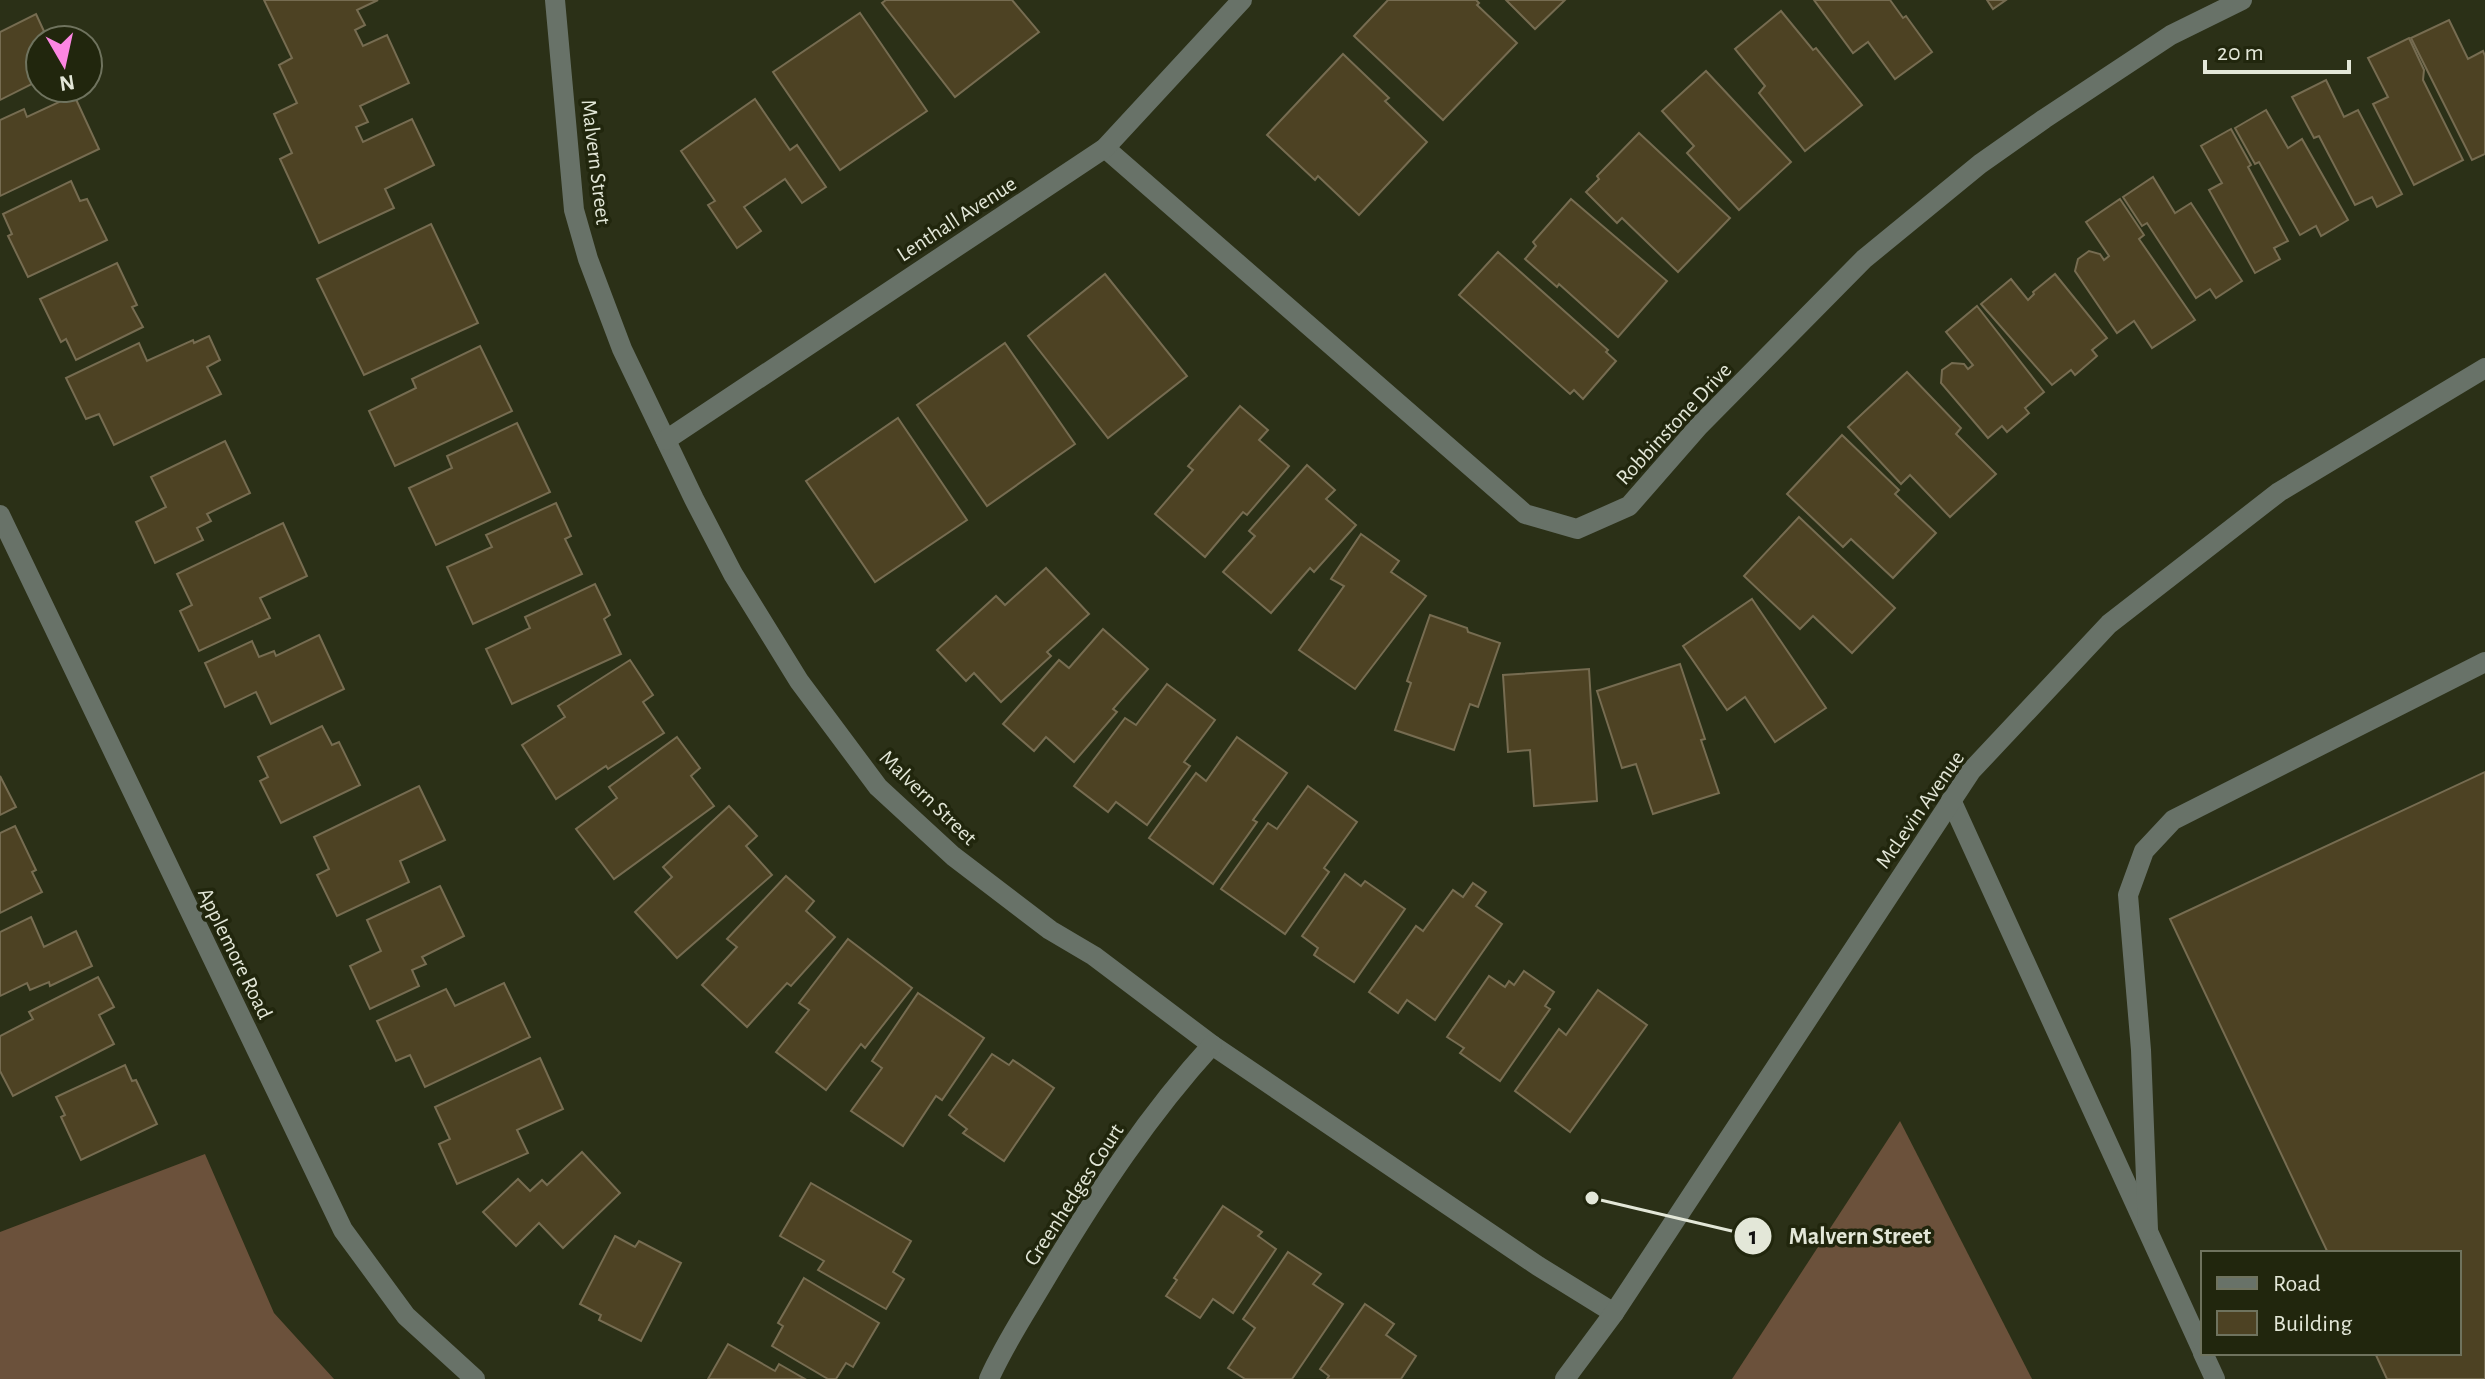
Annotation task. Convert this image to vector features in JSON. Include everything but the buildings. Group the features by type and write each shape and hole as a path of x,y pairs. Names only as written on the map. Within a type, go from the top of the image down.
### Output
{"street":[{"name":"Malvern Street","path":"555,0 574,210 588,259 622,349 733,574 799,681 878,787 953,856 1050,930 1094,956 1212,1045 1538,1266 1614,1313"},
{"name":"Lenthall Avenue","path":"666,440 1105,148 1242,0"},
{"name":"Robbinstone Drive","path":"1105,148 1525,514 1577,529 1629,506 1699,426 1864,259 1980,164 2171,35 2242,0"},
{"name":"McLevin Avenue","path":"1565,1379 1614,1313 1971,771 2109,624 2279,492 2485,368"},
{"name":"Applemore Road","path":"0,515 343,1230 406,1316 475,1379"},
{"path":"2148,1230 2141,1050 2128,895 2144,851 2173,820 2485,662"},
{"path":"1951,800 2201,1348"},
{"name":"Greenhedges Court","path":"989,1379 1005,1343 1089,1208 1174,1087 1212,1045"},
{"path":"2204,1355 2215,1379"}],"shaded area":[{"path":"1900,1121 2032,1379 1732,1379"},
{"path":"205,1154 274,1313 334,1379 0,1379 0,1232"}],"place":[{"name":"Malvern Street","path":"1592,1198"}]}
